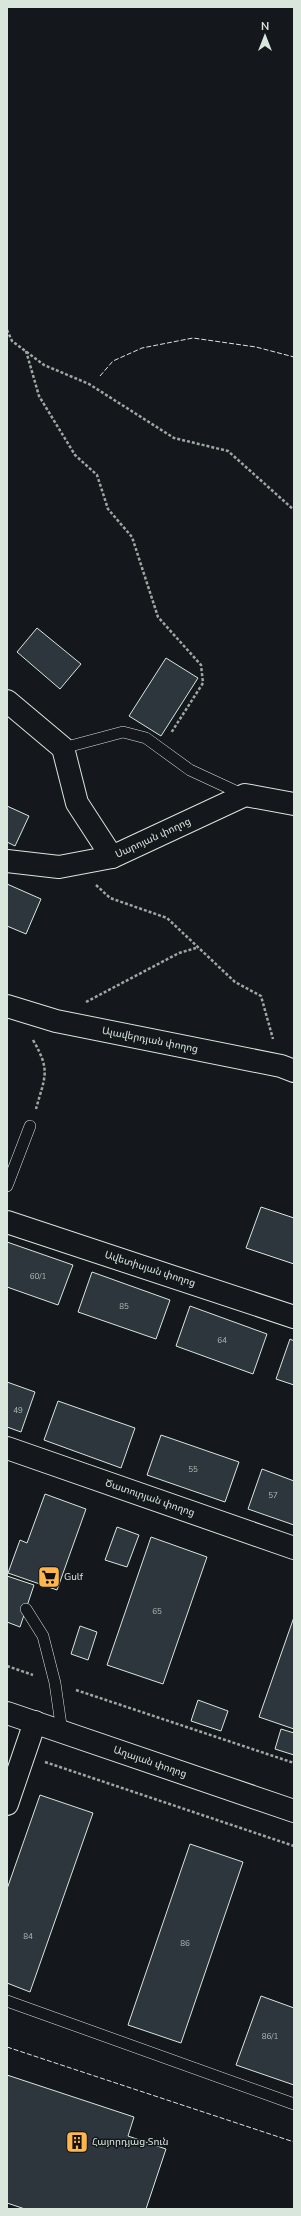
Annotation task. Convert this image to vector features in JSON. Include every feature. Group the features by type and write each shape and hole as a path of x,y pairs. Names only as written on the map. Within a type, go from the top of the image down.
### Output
{"street":[{"path":"7,701 63,748 77,803 112,858"},
{"path":"244,795 294,804"},
{"name":"Սարոյան փողոց","path":"7,861 59,867 112,858 244,795"},
{"name":"Ալավերդյան փողոց","path":"7,1006 56,1021 288,1068"},
{"name":"Ավետիսյան փողոց","path":"7,1222 294,1316"},
{"name":"Ծատուրյան փողոց","path":"7,1448 294,1548"},
{"name":"Աղայան փողոց","path":"7,1713 294,1811"},
{"path":"7,1804 35,1722"}],"lane":[{"path":"63,748 123,732 146,738 190,770 244,795"},
{"path":"7,1186 32,1121"},
{"path":"26,1609 43,1636 54,1683 62,1732"},
{"path":"7,2001 294,2104"}],"path":[{"path":"7,330 12,340 44,365 89,384 174,438 228,451 294,510"},
{"path":"26,351 39,396 75,455 97,475 108,509 132,537 158,617 201,665 203,684 168,737"},
{"path":"87,862 84,875 110,898 168,918 196,948 235,982 261,996 288,1068"},
{"path":"91,998 179,953 196,948"},
{"path":"32,1038 44,1058 46,1074 32,1121"},
{"path":"7,1666 294,1763"},
{"path":"24,1755 294,1846"}],"building":[{"path":"37,628 81,664 60,689 17,652"},
{"path":"166,658 198,678 161,736 129,716"},
{"path":"7,806 29,816 15,846 7,842"},
{"path":"7,884 41,899 26,934 7,926"},
{"path":"261,1207 294,1218 294,1264 246,1248"},
{"path":"7,1242 73,1265 58,1305 7,1287"},
{"path":"92,1272 170,1300 156,1339 78,1312"},
{"path":"190,1306 267,1334 253,1374 176,1346"},
{"path":"290,1339 294,1341 294,1385 276,1379"},
{"path":"7,1382 35,1392 21,1432 7,1427"},
{"path":"58,1401 135,1428 121,1468 44,1440"},
{"path":"161,1435 239,1462 225,1502 147,1475"},
{"path":"262,1469 294,1481 294,1525 248,1509"},
{"path":"45,1494 86,1509 57,1590 8,1573 20,1540 27,1543"},
{"path":"117,1527 139,1535 127,1567 105,1560"},
{"path":"151,1537 207,1557 163,1684 107,1665"},
{"path":"7,1576 34,1585 20,1627 7,1622"},
{"path":"294,1617 294,1729 259,1717"},
{"path":"80,1626 97,1632 88,1660 71,1654"},
{"path":"198,1700 228,1711 221,1731 191,1721"},
{"path":"281,1729 294,1733 294,1755 275,1749"},
{"path":"40,1795 93,1813 30,1992 7,1983 7,1889"},
{"path":"190,1844 243,1862 181,2043 128,2025"},
{"path":"261,1996 294,2008 294,2085 236,2065"},
{"name":"Հայորդյաց Տուն","path":"7,2075 134,2117 128,2136 166,2149 146,2209 25,2209 7,2203"}],"fence":[{"path":"100,376 113,361 142,348 193,338 256,347 294,357"},
{"path":"7,2047 294,2142"}],"place":[{"name":"Gulf","path":"49,1577"},
{"name":"Հայորդյաց Տուն","path":"77,2142"}]}
